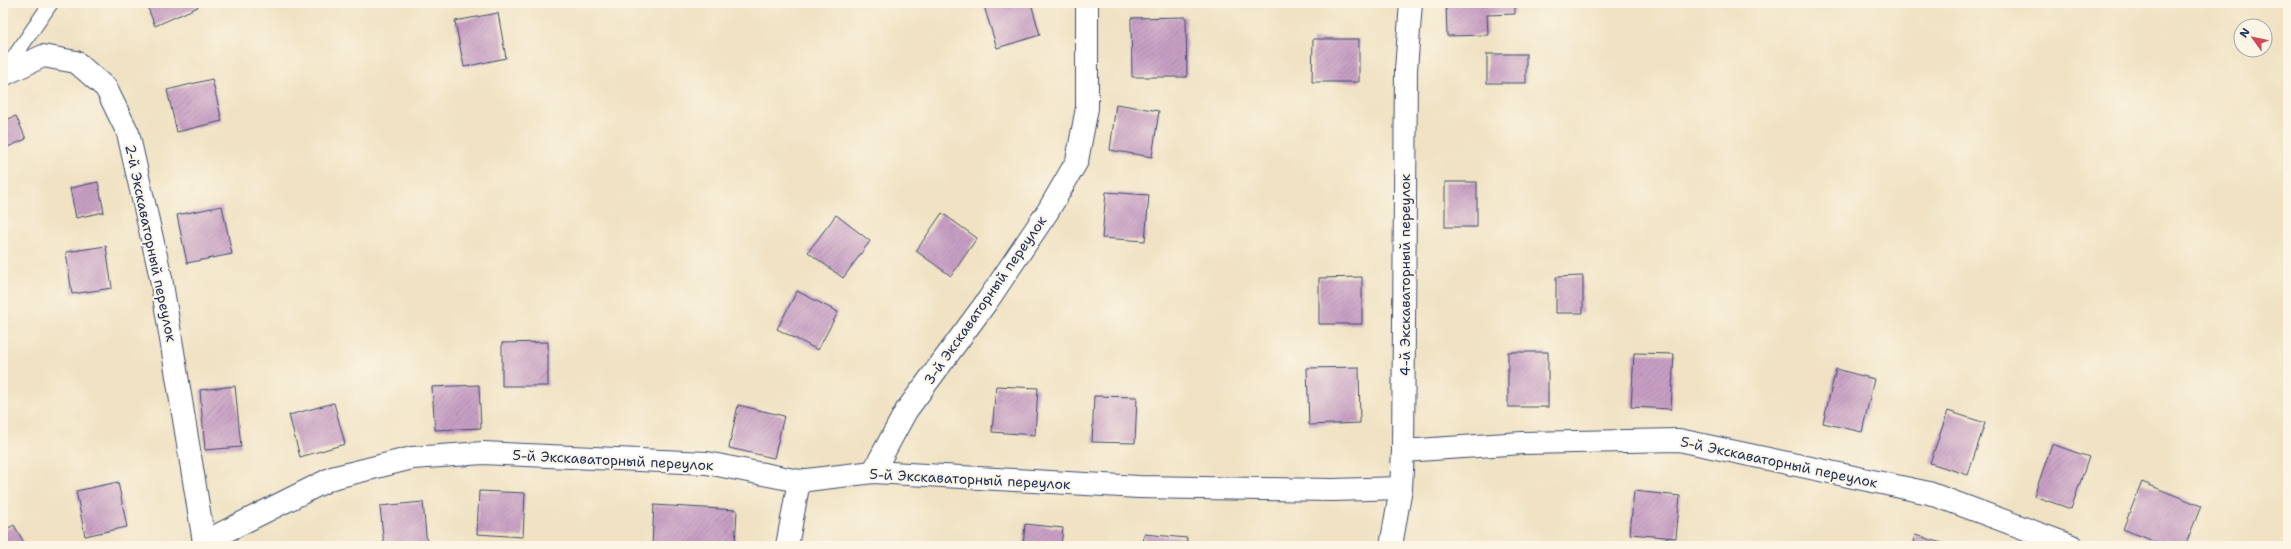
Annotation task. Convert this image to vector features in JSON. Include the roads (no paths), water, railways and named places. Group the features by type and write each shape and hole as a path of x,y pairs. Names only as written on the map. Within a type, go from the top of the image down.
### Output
{"street":[{"name":"3-й Экскаваторный переулок","path":"873,472 906,411 988,300 1048,211 1077,161 1087,108 1087,3"},
{"name":"4-й Экскаваторный переулок","path":"1391,546 1401,488 1403,451 1406,70 1411,3"},
{"name":"2-й Экскаваторный переулок","path":"3,74 43,56 76,62 106,88 128,133 161,278 203,544"},
{"name":"5-й Экскаваторный переулок","path":"1403,451 1522,443 1679,440 1929,493 2072,546"},
{"name":"5-й Экскаваторный переулок","path":"203,544 332,478 412,458 483,453 707,463 799,481 873,472 1139,487 1333,490 1401,488"},
{"path":"787,546 799,481"}],"lane":[{"path":"3,74 51,3"}]}
